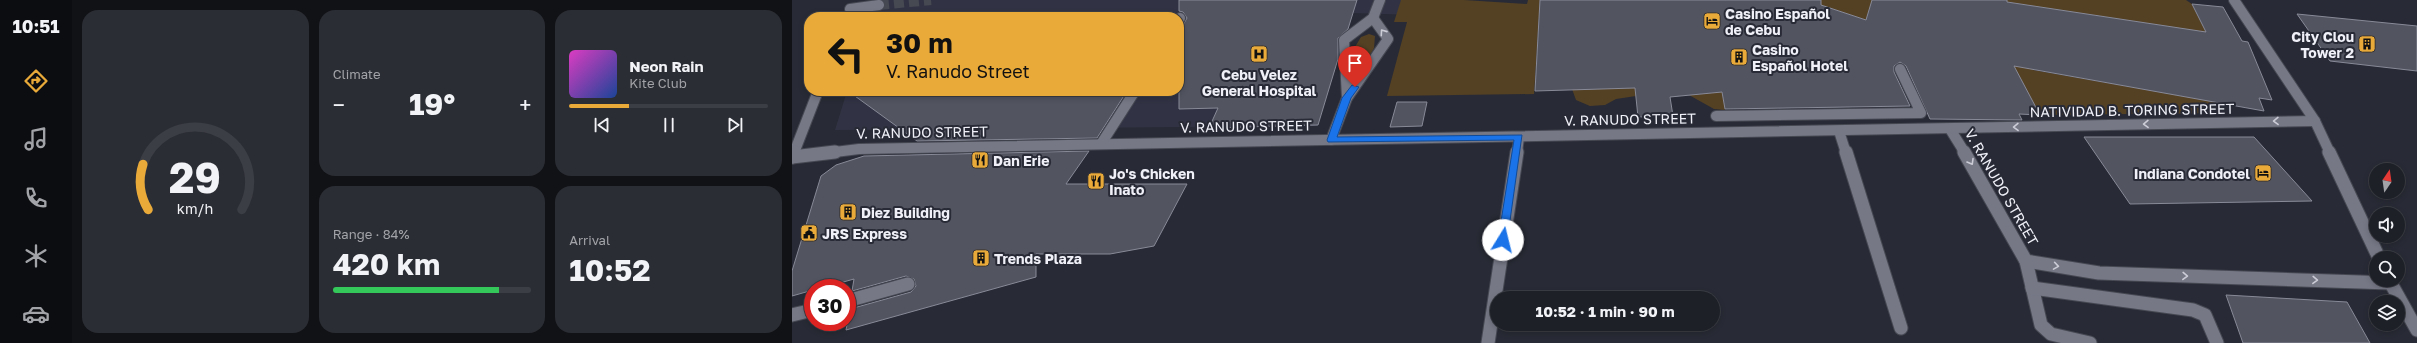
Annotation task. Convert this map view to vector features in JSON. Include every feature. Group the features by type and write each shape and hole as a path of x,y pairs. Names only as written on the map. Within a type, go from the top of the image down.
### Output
{"street":[{"path":"1347,98 1344,40 1373,18 1380,0"},
{"path":"2222,0 2235,1 2315,120 2376,251"},
{"path":"850,9 880,5"},
{"path":"1331,140 1347,98 1388,39 1373,18"},
{"path":"1716,116 1921,113 1900,69"},
{"path":"792,157 816,96"},
{"path":"1102,144 1132,96"},
{"path":"1907,113 1915,129"},
{"name":"NATIVIDAD B. TORING STREET","path":"1950,129 2315,120"},
{"name":"V. RANUDO STREET","path":"792,157 859,149 1950,129 1970,159 2026,261 2099,272 2369,281"},
{"path":"1839,131 1901,328"},
{"path":"1488,343 1519,137"},
{"path":"2026,261 2041,325 2052,334 2090,343"},
{"path":"856,298 908,284"},
{"path":"2393,287 2417,330"},
{"path":"2032,288 2193,310 2205,315 2217,343"},
{"path":"792,315 804,312"}],"shaded area":[{"name":"Cebu Velez General Hospital","path":"875,0 1422,0 1416,15 1351,13 1317,126 835,130 845,96 1184,96 1184,12 871,12"},
{"path":"1401,0 1464,0 1527,4 1528,0 1540,0 1534,94 1387,96 1407,22 1394,22"},
{"path":"1804,0 1940,0 2033,39 2033,70 2182,96 2206,72 2223,113 2040,115 1902,32"},
{"path":"2007,0 2186,0 2192,4 2208,36 2172,27 2007,2"},
{"path":"1369,34 1375,36 1374,48 1356,80 1352,82 1350,80 1355,47 1361,37"},
{"path":"1721,87 1725,110 1714,109 1689,95 1701,94"},
{"path":"1635,88 1636,96 1616,99 1605,105 1590,106 1576,100 1572,89"}],"building":[{"path":"1179,0 1357,0 1348,29 1338,38 1338,59 1318,125 1209,128 1218,108 1179,109 1179,96 1184,96 1184,23 1187,18 1184,12 1179,11"},
{"path":"1540,0 1821,0 1821,5 1866,20 1872,0 2007,0 2007,2 2206,32 2192,4 2223,7 2242,41 2248,42 2272,100 2259,98 2264,111 2014,66 2040,115 2019,114 2022,120 1930,119 1906,66 1900,62 1894,66 1894,72 1910,106 1725,109 1722,92 1670,97 1673,116 1638,117 1635,88 1535,91"},
{"name":"City Clou Tower 2","path":"2297,14 2417,26 2417,71 2330,61"},
{"path":"855,96 1124,96 1097,138 917,141"},
{"path":"1397,102 1427,102 1422,126 1390,127"},
{"path":"2084,137 2254,137 2312,201 2130,204"},
{"path":"1089,151 1066,184 1187,184 1154,246 1110,254 1036,254 1036,277 856,327 856,307 911,292 916,286 914,279 906,276 856,290 856,279 804,279 804,293 792,296 792,271 821,176 836,165 864,156"},
{"path":"2226,295 2347,302 2370,343 2243,343"}],"tunnel":[{"path":"879,5 931,0"}],"place":[{"name":"Casino Español de Cebu","path":"1712,21"},
{"name":"City Clou Tower 2","path":"2367,44"},
{"name":"Cebu Velez General Hospital","path":"1259,54"},
{"name":"Casino Español Hotel","path":"1739,57"},
{"name":"Dan Erie","path":"980,160"},
{"name":"Indiana Condotel","path":"2263,173"},
{"name":"Jo's Chicken Inato","path":"1096,181"},
{"name":"Diez Building","path":"848,212"},
{"name":"JRS Express","path":"809,233"},
{"name":"Trends Plaza","path":"981,258"}],"route":[{"path":"1355,87 1347,98 1331,140 1519,137 1503,240"}]}
